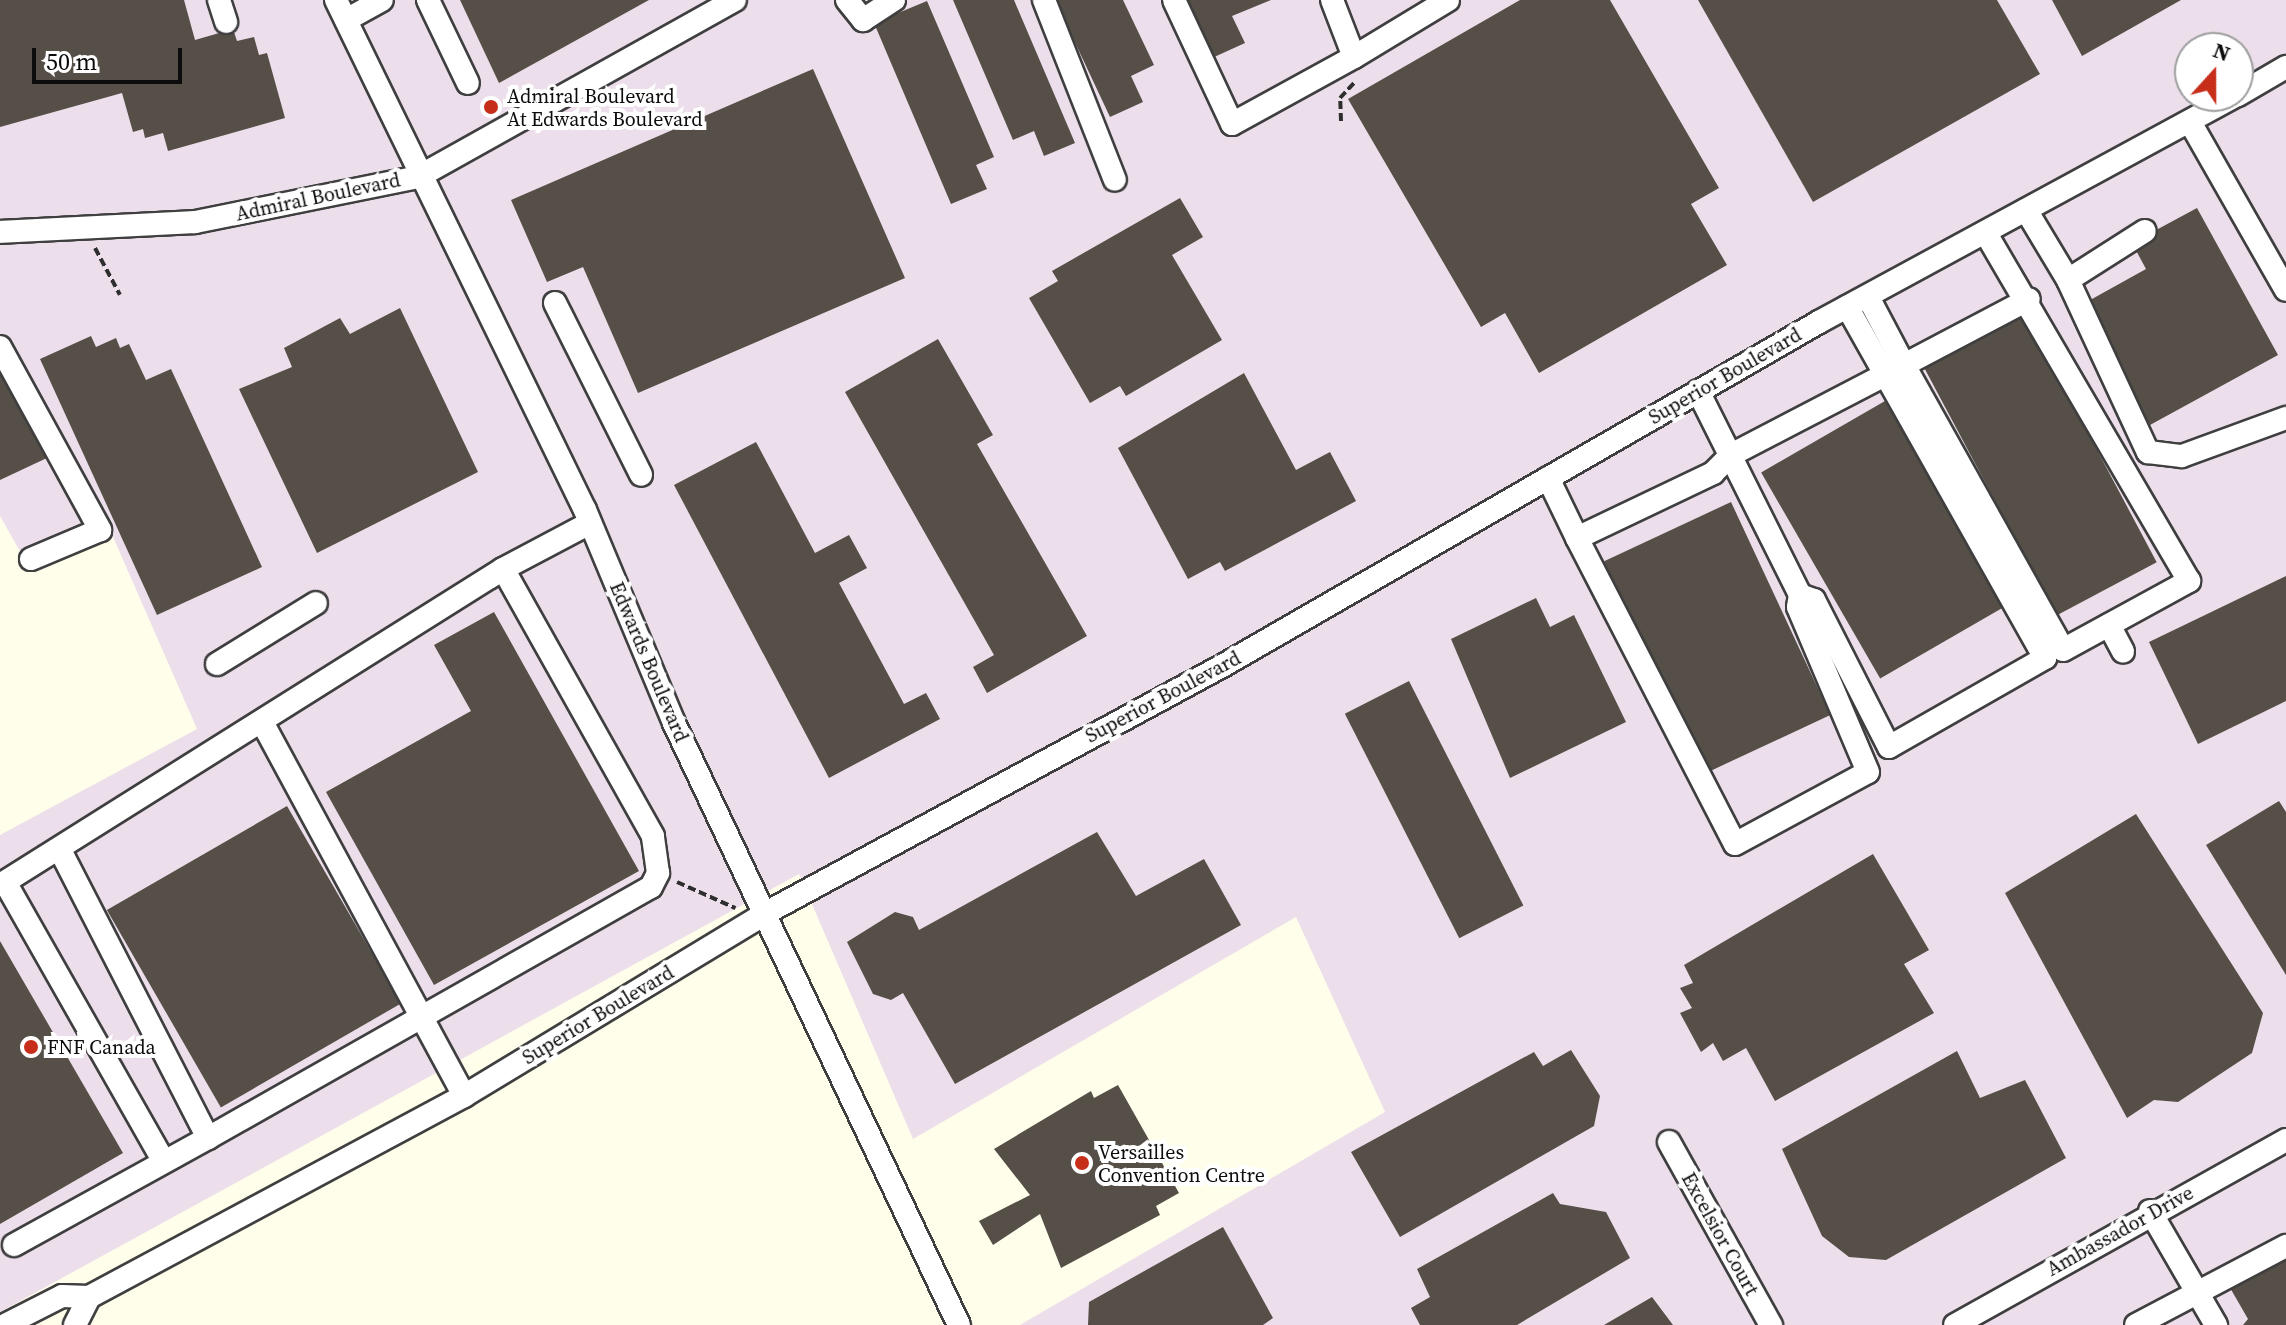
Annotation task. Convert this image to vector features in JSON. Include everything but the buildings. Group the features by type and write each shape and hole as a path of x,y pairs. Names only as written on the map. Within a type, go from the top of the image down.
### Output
{"street":[{"path":"219,0 226,22"},
{"path":"341,10 382,0"},
{"path":"428,0 468,83"},
{"path":"847,0 863,20 894,0"},
{"path":"1044,0 1115,180"},
{"path":"1174,0 1232,124 1354,57 1448,0"},
{"path":"1332,0 1354,57"},
{"name":"Admiral Boulevard","path":"0,232 195,222 418,177 728,2"},
{"name":"Edwards Boulevard","path":"341,10 418,177 590,523 764,914 959,1325"},
{"name":"Superior Boulevard","path":"2254,85 2286,67"},
{"name":"Superior Boulevard","path":"5,1325 62,1296 89,1297 464,1096 764,914 1224,665 1847,307 2207,112"},
{"path":"2190,122 2286,290"},
{"path":"2026,210 2068,280 2148,452 2182,456 2286,418"},
{"path":"2068,280 2145,231"},
{"path":"1847,307 1896,370 2063,650 2189,581 2029,299 1986,234"},
{"path":"1800,595 1814,600 1889,747 2045,658 1896,370 1868,297"},
{"path":"1577,538 1713,473 1731,455 2029,299"},
{"path":"555,303 641,475"},
{"path":"0,347 100,530 31,559"},
{"path":"1548,478 1735,844 1868,772 1798,607 1800,595 1698,391"},
{"path":"163,1160 3,883 503,569 590,523"},
{"path":"14,1245 163,1160 423,1022 651,887 658,873 653,836 503,569"},
{"path":"217,664 316,603"},
{"path":"2109,625 2123,651"},
{"path":"262,722 464,1096"},
{"path":"60,850 208,1138"},
{"name":"Ambassador Drive","path":"1955,1325 2150,1211 2286,1140"},
{"name":"Excelsior Court","path":"1669,1142 1771,1325"},
{"path":"2150,1211 2216,1325"},
{"path":"2136,1325 2286,1246"},
{"path":"75,1325 89,1297"}],"path":[{"path":"1341,121 1340,98 1360,75 1354,57"},
{"path":"85,229 120,295"},
{"path":"658,873 724,906 764,914"}],"shaded area":[{"path":"0,0 2286,0 2286,1325 1020,1325 1385,1112 1296,917 913,1139 799,874 0,1312 0,835 197,729 110,530 26,562 0,516"}],"place":[{"name":"Admiral Boulevard At Edwards Boulevard","path":"491,107"},
{"name":"FNF Canada","path":"31,1047"},
{"name":"Versailles Convention Centre","path":"1082,1163"}]}
